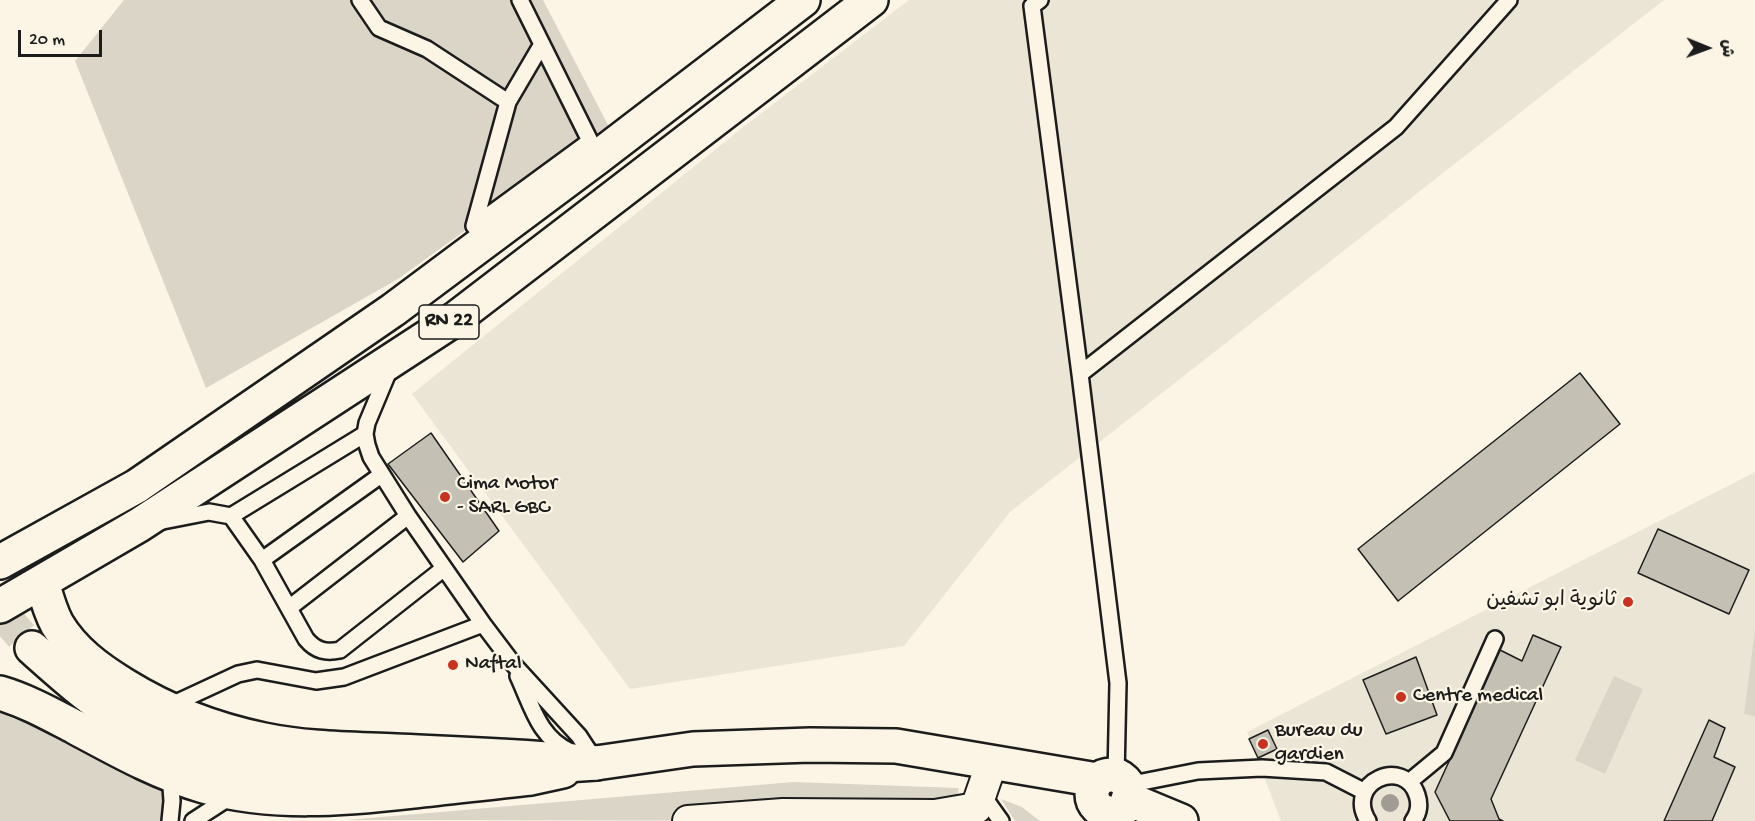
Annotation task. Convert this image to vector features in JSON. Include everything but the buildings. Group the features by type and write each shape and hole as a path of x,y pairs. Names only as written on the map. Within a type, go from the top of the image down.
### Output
{"main road":[{"name":"RN 22","path":"0,562 136,486 393,309 594,149 803,0"},
{"name":"RN 22","path":"0,606 139,525 455,319 871,0"},
{"path":"42,582 57,624 80,653 103,672 166,708 228,732 297,746 536,743 596,763"},
{"path":"32,648 73,684 113,713 158,737 206,755 264,768 365,775 596,763 693,749 810,745 896,746 992,762 1182,821"},
{"path":"0,693 40,709 131,757 203,785 235,793 294,799 332,799 541,777 596,763"}],"street":[{"path":"688,821 783,814 934,815 981,811 992,762"}],"lane":[{"path":"360,0 379,28 427,49 508,102"},
{"path":"520,0 542,44 594,149 474,226 508,102 542,44"},
{"path":"1040,0 1032,6 1118,683 1114,800 1198,771 1262,768 1326,772 1365,792"},
{"path":"1080,374 1396,127 1509,0"},
{"path":"393,360 367,423 365,434 371,457 443,569 483,624 514,665 570,726 596,763"},
{"path":"139,525 209,512 231,516 365,434"},
{"path":"262,560 381,475"},
{"path":"231,516 262,560 306,639 313,647 322,651 340,650 443,569"},
{"path":"289,608 408,516"},
{"path":"166,708 238,674 257,670 316,681 344,677 483,624"},
{"path":"1409,782 1444,753 1495,639"},
{"path":"514,665 536,743"},
{"path":"170,773 172,801 170,821"},
{"path":"1368,821 1362,806 1365,792 1374,781 1382,776 1392,775 1409,782 1415,790 1419,807 1413,821"},
{"path":"193,821 235,793"}],"shaded area":[{"path":"124,0 543,0 609,127 398,279 206,388 75,61"},
{"path":"909,0 1664,0 1010,512 904,646 630,689 412,394 742,128"},
{"name":"ثانوية ابو تشفين","path":"1755,472 1755,821 1281,821 1247,732"},
{"path":"1755,630 1755,716 1744,714"},
{"path":"1614,676 1643,689 1605,774 1575,760"},
{"path":"0,713 64,739 174,796 167,821 0,821"},
{"path":"793,782 959,788 951,821 346,820"},
{"path":"1001,799 1022,807 1040,821 1015,821"}],"tunnel":[{"path":"0,611 32,648"}],"place":[{"name":"Cima Motor - SARL GBC","path":"445,497"},
{"name":"ثانوية ابو تشفين","path":"1628,602"},
{"name":"Naftal","path":"453,665"},
{"name":"Centre medical","path":"1401,697"},
{"name":"Bureau du gardien","path":"1263,744"}]}
